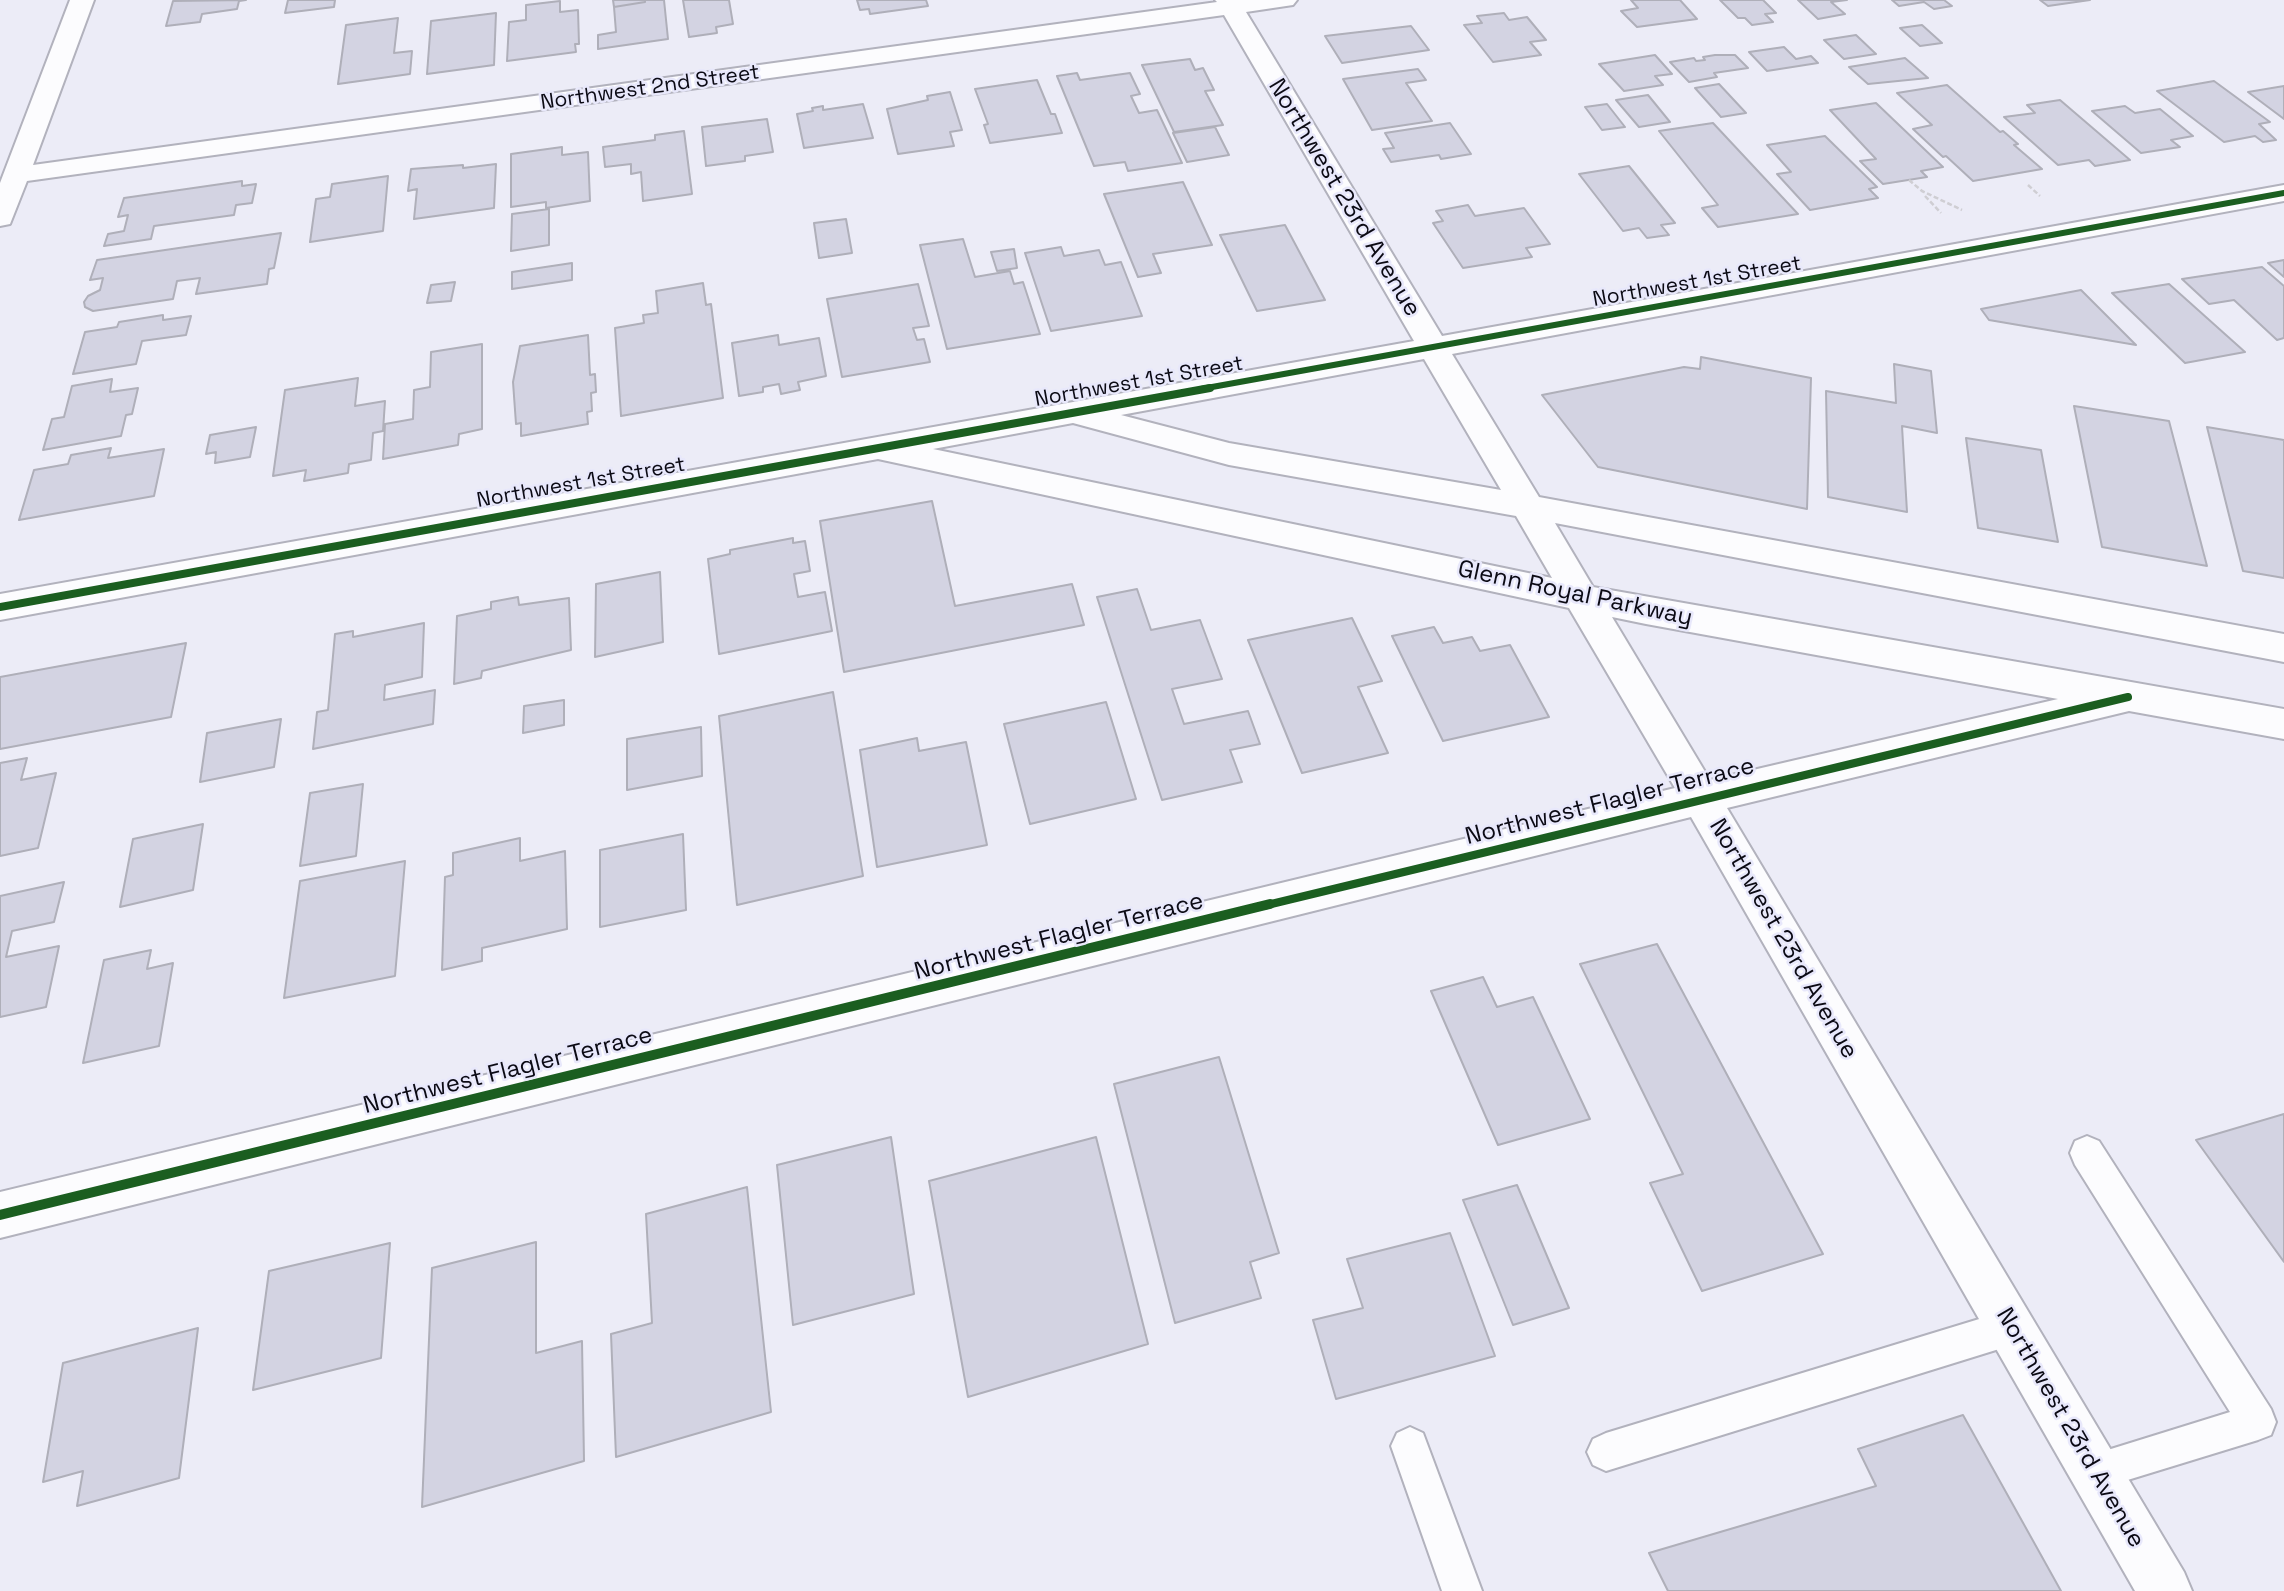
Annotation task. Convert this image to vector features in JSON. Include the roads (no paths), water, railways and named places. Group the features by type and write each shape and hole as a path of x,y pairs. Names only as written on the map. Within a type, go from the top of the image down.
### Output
{"street":[{"path":"0,218 82,0"},
{"name":"Northwest 2nd Street","path":"16,175 1229,4 1285,0"},
{"name":"Northwest 23rd Avenue","path":"1229,4 1701,799 2165,1591"},
{"name":"Northwest 1st Street","path":"0,607 870,447 2284,193"},
{"path":"1070,412 1229,454 2284,648"},
{"name":"Glenn Royal Parkway","path":"870,447 1646,611 2284,724"},
{"name":"Northwest Flagler Terrace","path":"0,1215 2128,696"}],"lane":[{"path":"2087,1153 2258,1422 2095,1471"},
{"path":"1606,1452 2012,1327"},
{"path":"1410,1446 1462,1591"}]}
